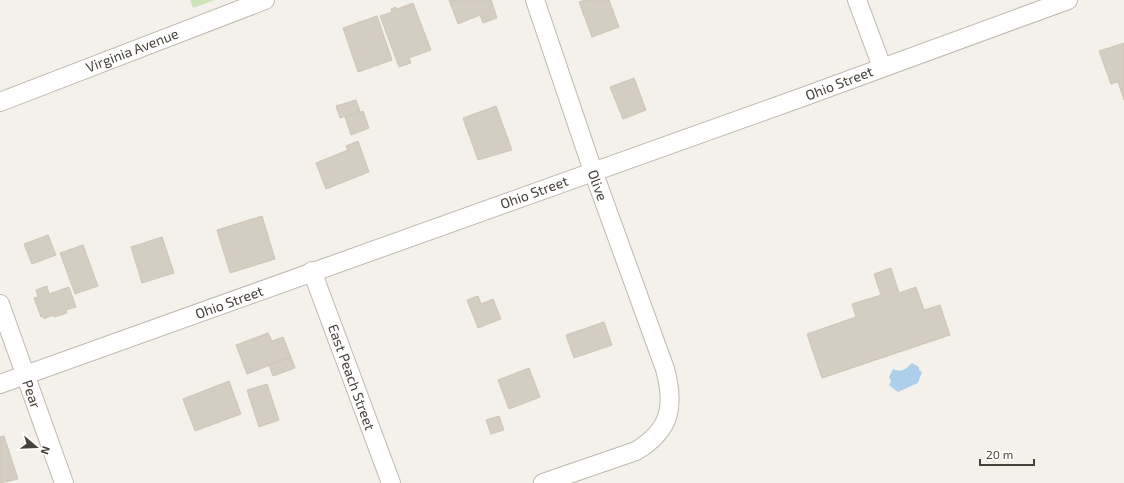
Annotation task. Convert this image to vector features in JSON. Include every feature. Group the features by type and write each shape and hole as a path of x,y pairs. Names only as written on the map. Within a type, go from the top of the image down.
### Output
{"street":[{"name":"Virginia Avenue","path":"0,102 265,0"},
{"name":"Olive","path":"535,0 593,171 665,369 671,399 669,413 656,437 636,451 543,483"},
{"path":"857,0 882,67"},
{"name":"Ohio Street","path":"0,384 800,98 1068,0"},
{"name":"East Peach Street","path":"312,272 391,483"},
{"name":"Pear","path":"0,304 64,483"}],"green space":[{"path":"190,0 215,0 193,8"}],"water":[{"path":"912,363 919,367 919,370 922,372 918,383 898,392 889,385 891,381 889,377 893,369 899,371 904,370"}],"building":[{"path":"449,0 491,0 497,18 483,23 480,15 458,24"},
{"path":"586,0 609,0 619,27 592,37 579,2"},
{"path":"413,3 431,50 409,58 411,63 399,67 380,16 392,12 391,9 396,7 397,9"},
{"path":"377,16 392,60 358,72 343,28"},
{"path":"1124,43 1124,100 1118,82 1111,84 1099,51"},
{"path":"634,78 646,110 623,119 610,87"},
{"path":"356,100 360,111 340,118 336,106"},
{"path":"496,106 512,150 478,160 463,118"},
{"path":"363,111 369,128 351,135 345,117"},
{"path":"358,141 369,172 326,189 316,163 348,150 346,146"},
{"path":"262,216 275,259 230,273 217,230"},
{"path":"48,235 56,255 32,264 24,244"},
{"path":"162,237 174,273 142,283 131,247"},
{"path":"83,245 98,286 75,294 60,253"},
{"path":"891,268 899,293 916,287 924,310 940,305 950,335 822,378 807,334 856,317 852,304 881,295 874,274"},
{"path":"47,286 49,294 69,287 76,307 66,310 67,313 54,317 53,315 44,319 43,316 41,317 34,298 38,297 36,290"},
{"path":"478,296 481,304 493,299 501,319 478,328 467,300"},
{"path":"604,322 612,345 574,358 566,335"},
{"path":"268,333 272,341 283,337 291,357 247,374 236,345"},
{"path":"291,357 295,368 273,376 269,365"},
{"path":"529,368 540,397 509,409 498,380"},
{"path":"229,381 241,414 195,431 183,399"},
{"path":"267,384 279,420 259,427 247,390"},
{"path":"499,416 504,430 491,434 486,420"},
{"path":"4,436 18,479 0,483 0,437"}]}
